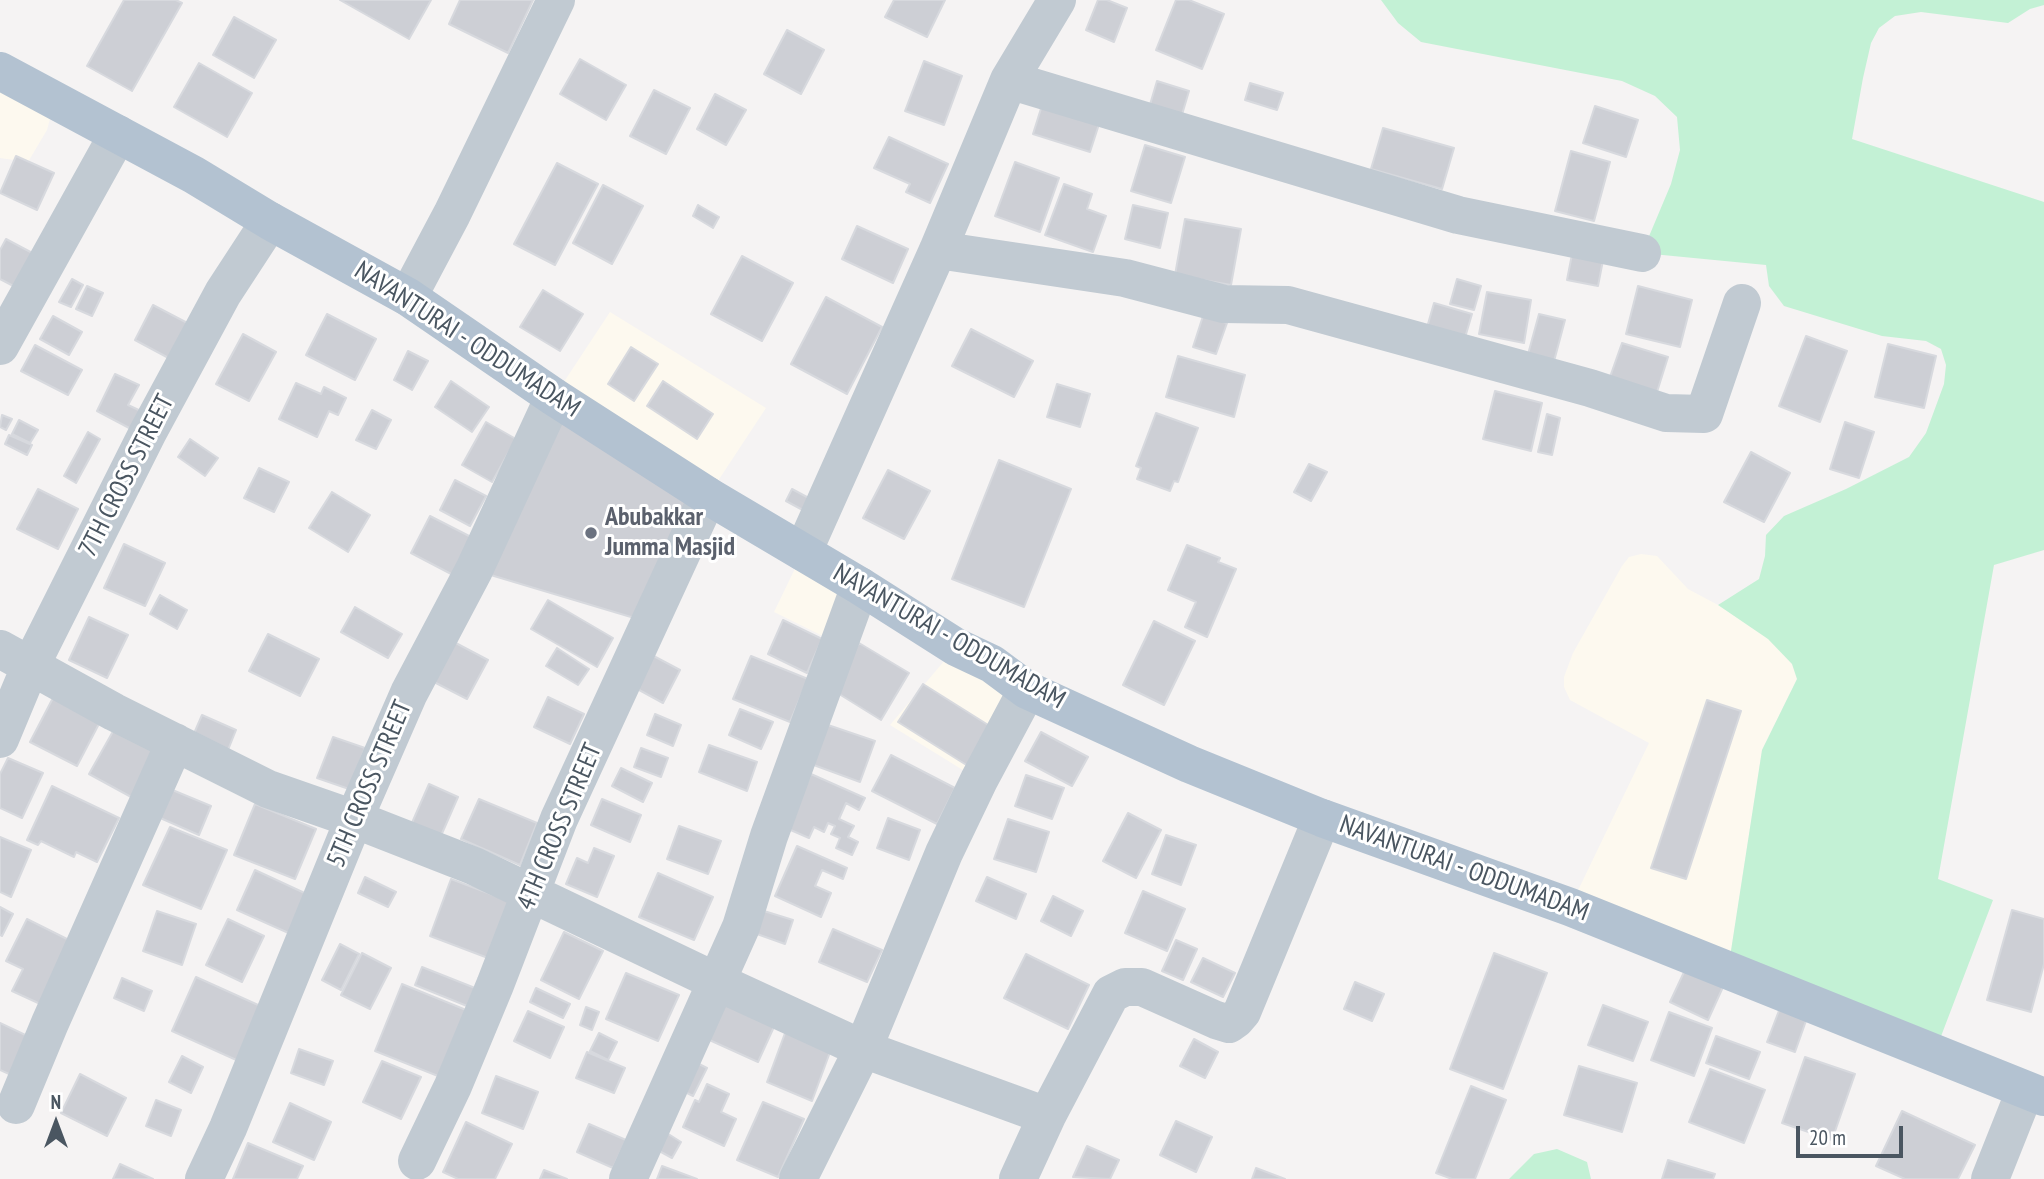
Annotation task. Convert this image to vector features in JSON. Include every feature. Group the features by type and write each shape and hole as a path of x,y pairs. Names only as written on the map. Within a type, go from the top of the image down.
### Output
{"main road":[{"name":"NAVANTURAI - ODDUMADAM","path":"0,71 194,175 270,221 408,297 554,397 708,496 860,586 956,647 992,664 1027,690 1189,764 1322,818 1570,907 1923,1047 2034,1094"}],"street":[{"path":"408,297 452,214 556,0"},
{"path":"803,552 938,250 1009,80 1056,0"},
{"path":"1009,80 1458,215 1642,253"},
{"path":"0,346 118,134"},
{"name":"7TH CROSS STREET","path":"0,739 15,658 154,420 223,293 270,221"},
{"path":"938,250 1125,278 1224,304 1288,305 1590,388 1666,412 1704,414 1742,303"},
{"name":"5TH CROSS STREET","path":"205,1179 409,693 474,570 554,397"},
{"name":"4TH CROSS STREET","path":"417,1161 453,1086 559,819 708,496"},
{"path":"628,1179 741,927 769,836 860,586"},
{"path":"15,658 114,712 268,789 474,866 863,1049 1047,1116"},
{"path":"798,1179 863,1049 944,853 1027,690"},
{"path":"16,1105 175,742"},
{"path":"1018,1179 1047,1116 1111,994 1125,987 1142,987 1216,1020 1229,1024 1236,1020 1242,1012 1322,818"},
{"path":"1990,1179 2034,1094"}],"shaded area":[{"path":"0,71 55,100 47,130 28,162 0,158"},
{"path":"610,312 766,408 708,496 554,397"},
{"path":"803,552 860,586 839,644 774,612"},
{"path":"1641,554 1657,556 1688,589 1768,638 1792,664 1797,679 1762,750 1728,970 1570,907 1649,743 1570,700 1564,687 1564,677 1573,653 1622,566 1629,557"},
{"path":"956,647 1027,690 979,780 890,725"}],"green space":[{"path":"1381,0 2044,0 2044,5 2030,9 2008,23 1921,12 1895,16 1879,28 1871,43 1852,139 2044,202 2044,550 1994,565 1938,879 1993,900 1935,1052 1728,970 1762,750 1797,679 1792,664 1768,639 1718,605 1759,579 1765,556 1766,535 1784,516 1909,457 1926,433 1944,384 1946,365 1941,349 1926,341 1882,336 1784,306 1769,286 1766,265 1642,253 1671,184 1680,150 1677,117 1655,96 1622,81 1421,42 1398,23"},
{"path":"1557,1149 1587,1162 1591,1179 1509,1179 1534,1154"}],"building":[{"path":"124,0 176,0 182,3 132,91 87,66"},
{"path":"340,0 431,0 409,39"},
{"path":"460,0 533,0 508,53 449,24"},
{"path":"894,0 945,0 927,37 885,17"},
{"path":"1098,0 1107,0 1127,8 1114,42 1086,30"},
{"path":"1176,0 1189,0 1224,14 1202,69 1156,50"},
{"path":"234,17 276,40 254,78 213,55"},
{"path":"787,30 824,50 801,94 764,74"},
{"path":"580,59 626,85 606,120 560,94"},
{"path":"924,61 962,76 944,125 905,111"},
{"path":"199,63 252,93 227,137 174,107"},
{"path":"1157,81 1189,91 1181,118 1149,108"},
{"path":"1250,83 1283,93 1277,110 1245,100"},
{"path":"654,90 690,108 666,154 630,136"},
{"path":"715,94 746,110 726,145 697,129"},
{"path":"1044,99 1101,118 1090,152 1033,134"},
{"path":"1595,106 1638,120 1626,157 1583,143"},
{"path":"1383,128 1454,148 1442,189 1371,169"},
{"path":"889,137 948,164 930,203 906,192 910,184 874,168"},
{"path":"1145,145 1185,157 1171,203 1131,191"},
{"path":"1571,151 1610,162 1594,221 1555,211"},
{"path":"16,156 54,173 37,210 0,193"},
{"path":"1015,162 1059,178 1040,232 995,216"},
{"path":"557,163 598,184 555,265 514,244"},
{"path":"1064,184 1092,194 1087,209 1106,216 1093,252 1045,235"},
{"path":"603,185 643,206 612,264 573,243"},
{"path":"698,205 719,217 713,228 693,216"},
{"path":"1133,205 1168,213 1160,248 1125,239"},
{"path":"1185,219 1241,229 1231,285 1175,275"},
{"path":"857,226 908,249 893,283 842,259"},
{"path":"6,239 38,256 21,290 0,279 0,250"},
{"path":"1574,244 1605,250 1598,286 1567,280"},
{"path":"742,256 793,283 762,341 711,314"},
{"path":"72,279 83,285 71,307 59,302"},
{"path":"1457,279 1481,286 1474,310 1450,304"},
{"path":"87,286 103,293 92,316 76,309"},
{"path":"1638,286 1692,300 1680,347 1626,334"},
{"path":"543,290 583,314 560,351 520,327"},
{"path":"1487,292 1531,300 1524,343 1479,334"},
{"path":"826,297 882,327 847,394 791,364"},
{"path":"1434,303 1472,314 1464,341 1426,331"},
{"path":"153,305 195,327 176,362 135,340"},
{"path":"327,314 376,339 355,380 306,355"},
{"path":"1539,314 1565,320 1553,365 1527,358"},
{"path":"53,316 82,332 69,355 40,339"},
{"path":"1203,316 1227,323 1216,354 1193,347"},
{"path":"971,329 1033,361 1014,397 952,366"},
{"path":"243,334 276,352 249,401 216,384"},
{"path":"1806,336 1847,351 1820,422 1779,406"},
{"path":"1622,343 1668,357 1657,392 1610,377"},
{"path":"1888,344 1936,356 1924,408 1875,397"},
{"path":"35,345 82,370 68,395 21,371"},
{"path":"631,347 658,364 634,401 608,384"},
{"path":"408,351 428,361 412,390 394,380"},
{"path":"1178,356 1245,375 1234,417 1166,397"},
{"path":"115,374 139,385 128,405 143,412 133,430 97,411"},
{"path":"451,381 489,407 472,432 435,407"},
{"path":"663,381 713,414 697,439 647,406"},
{"path":"296,383 321,394 324,387 346,398 338,415 329,411 317,437 279,419"},
{"path":"1057,384 1090,394 1080,427 1047,417"},
{"path":"1495,391 1542,403 1531,451 1483,439"},
{"name":"Abubakkar Jumma Masjid","path":"554,397 708,496 651,623 474,570"},
{"path":"372,410 391,420 376,449 356,440"},
{"path":"1156,413 1198,428 1178,482 1174,481 1170,491 1137,479 1141,468 1136,466"},
{"path":"1547,414 1560,418 1552,455 1538,452"},
{"path":"2,415 12,419 6,430 0,427"},
{"path":"19,420 38,430 30,443 12,434"},
{"path":"486,422 516,439 492,482 462,465"},
{"path":"1845,422 1874,432 1859,478 1830,469"},
{"path":"88,432 100,439 76,483 64,476"},
{"path":"9,435 32,445 27,455 5,444"},
{"path":"190,439 218,458 205,476 178,457"},
{"path":"1751,452 1790,473 1764,522 1724,502"},
{"path":"999,460 1071,489 1024,607 952,579"},
{"path":"1309,464 1327,472 1311,501 1294,492"},
{"path":"259,468 289,482 274,512 244,498"},
{"path":"888,470 930,491 904,539 863,518"},
{"path":"455,480 486,496 470,526 440,510"},
{"path":"38,489 78,509 58,549 17,529"},
{"path":"792,489 818,503 812,515 786,501"},
{"path":"332,492 370,515 348,552 309,528"},
{"path":"430,516 475,539 455,576 411,553"},
{"path":"124,544 165,563 145,606 104,588"},
{"path":"1187,545 1220,558 1218,562 1236,569 1207,637 1185,627 1196,602 1168,590"},
{"path":"160,595 187,610 177,629 150,614"},
{"path":"548,600 613,638 597,667 531,629"},
{"path":"355,607 402,634 388,658 341,632"},
{"path":"89,617 128,635 107,678 69,660"},
{"path":"783,620 822,639 807,673 768,654"},
{"path":"1154,621 1195,641 1164,705 1123,685"},
{"path":"268,634 319,659 300,696 249,671"},
{"path":"452,641 488,660 467,699 432,681"},
{"path":"859,643 909,673 881,720 831,689"},
{"path":"557,648 589,669 578,685 546,666"},
{"path":"648,653 680,670 663,703 630,685"},
{"path":"751,656 808,679 790,722 733,699"},
{"path":"923,684 993,728 968,766 898,722"},
{"path":"54,696 101,720 77,766 30,742"},
{"path":"548,697 584,714 570,744 534,727"},
{"path":"1707,700 1741,711 1686,879 1651,868"},
{"path":"740,709 773,722 761,749 729,735"},
{"path":"655,714 681,725 673,746 647,735"},
{"path":"202,715 236,730 224,760 189,745"},
{"path":"825,724 875,741 860,782 811,764"},
{"path":"116,726 161,751 133,798 89,774"},
{"path":"1041,732 1088,757 1072,786 1025,761"},
{"path":"333,737 365,748 349,789 317,778"},
{"path":"709,745 757,762 747,791 699,772"},
{"path":"641,748 668,758 661,777 634,767"},
{"path":"891,755 955,788 937,824 872,791"},
{"path":"8,758 43,773 22,818 0,808 0,774"},
{"path":"621,768 652,783 643,802 612,786"},
{"path":"811,774 865,798 859,810 846,803 839,819 854,826 848,837 858,842 852,855 836,848 840,838 831,834 835,826 828,823 824,832 814,827 809,838 786,828"},
{"path":"1026,775 1064,788 1052,819 1015,806"},
{"path":"429,784 458,797 440,838 411,825"},
{"path":"52,786 119,818 97,862 76,852 74,857 41,841 38,845 27,840"},
{"path":"170,789 211,806 199,835 158,817"},
{"path":"479,799 537,823 520,865 461,839"},
{"path":"602,799 641,815 630,842 591,825"},
{"path":"255,804 316,829 295,879 234,855"},
{"path":"1128,813 1161,830 1136,878 1103,861"},
{"path":"888,818 920,830 909,860 877,848"},
{"path":"1008,819 1049,832 1036,872 994,859"},
{"path":"679,826 721,841 708,874 667,859"},
{"path":"170,827 227,850 201,909 143,885"},
{"path":"1166,835 1196,845 1181,885 1152,874"},
{"path":"0,837 31,850 11,897 0,892"},
{"path":"797,846 847,868 843,879 822,870 815,886 831,893 821,917 775,896"},
{"path":"594,848 614,856 597,897 566,884 577,858 588,863"},
{"path":"255,870 311,896 293,935 237,910"},
{"path":"658,873 713,897 694,940 639,917"},
{"path":"365,877 396,892 388,907 358,893"},
{"path":"987,877 1026,894 1016,919 976,901"},
{"path":"451,879 509,901 488,958 430,936"},
{"path":"1143,891 1185,909 1167,951 1125,933"},
{"path":"1053,896 1083,911 1071,936 1041,921"},
{"path":"0,907 13,914 2,936 0,935"},
{"path":"2012,910 2044,919 2044,964 2031,1012 1987,1000"},
{"path":"157,911 196,924 182,965 143,951"},
{"path":"764,911 793,920 785,944 757,934"},
{"path":"27,919 69,940 49,1008 12,991 23,969 6,961"},
{"path":"228,919 264,936 242,982 206,965"},
{"path":"833,929 882,950 867,982 819,962"},
{"path":"564,932 603,951 579,999 541,980"},
{"path":"1176,940 1197,949 1183,980 1162,971"},
{"path":"340,944 359,954 341,990 322,980"},
{"path":"362,953 391,968 370,1009 341,995"},
{"path":"1494,953 1547,973 1503,1089 1450,1069"},
{"path":"1026,954 1089,985 1068,1029 1004,998"},
{"path":"1203,958 1235,973 1223,997 1191,982"},
{"path":"422,967 475,988 467,1006 415,985"},
{"path":"1685,970 1723,987 1708,1020 1670,1002"},
{"path":"626,973 679,995 658,1041 606,1019"},
{"path":"196,977 267,1009 243,1063 172,1031"},
{"path":"122,978 152,991 144,1011 114,998"},
{"path":"1355,982 1384,994 1372,1021 1344,1009"},
{"path":"402,984 471,1012 443,1078 375,1051"},
{"path":"536,988 570,1004 563,1018 530,1002"},
{"path":"725,994 778,1018 758,1062 705,1038"},
{"path":"1603,1005 1648,1022 1633,1061 1588,1045"},
{"path":"586,1007 599,1012 592,1030 580,1025"},
{"path":"1780,1008 1807,1018 1795,1052 1767,1042"},
{"path":"528,1011 564,1027 550,1058 514,1041"},
{"path":"1669,1012 1712,1028 1694,1076 1651,1060"},
{"path":"0,1023 38,1041 20,1079 0,1070"},
{"path":"788,1025 833,1044 812,1101 767,1082"},
{"path":"599,1033 617,1042 608,1060 590,1051"},
{"path":"1716,1036 1760,1052 1749,1079 1706,1063"},
{"path":"1194,1039 1218,1052 1205,1078 1180,1066"},
{"path":"299,1049 333,1061 324,1085 291,1073"},
{"path":"587,1052 625,1068 614,1093 576,1078"},
{"path":"182,1056 203,1067 191,1093 169,1082"},
{"path":"1805,1057 1855,1074 1832,1140 1782,1123"},
{"path":"691,1060 707,1068 693,1096 677,1088"},
{"path":"382,1061 421,1077 401,1119 363,1102"},
{"path":"1579,1066 1637,1083 1622,1132 1564,1115"},
{"path":"1710,1069 1765,1090 1744,1143 1689,1122"},
{"path":"80,1074 126,1098 107,1136 61,1113"},
{"path":"496,1076 538,1092 523,1129 482,1113"},
{"path":"707,1084 729,1094 721,1112 736,1119 724,1146 683,1127 695,1100 699,1102"},
{"path":"1471,1086 1506,1100 1475,1179 1452,1179 1436,1173"},
{"path":"156,1100 181,1110 171,1136 146,1126"},
{"path":"763,1102 804,1119 778,1177 737,1160"},
{"path":"290,1103 331,1122 314,1160 273,1142"},
{"path":"1902,1111 1975,1145 1958,1179 1905,1179 1876,1166"},
{"path":"1176,1121 1212,1137 1196,1172 1160,1155"},
{"path":"466,1122 512,1144 495,1179 458,1179 443,1172"},
{"path":"589,1124 626,1140 613,1168 577,1152"},
{"path":"662,1130 681,1142 672,1158 652,1147"},
{"path":"248,1143 303,1166 297,1179 233,1179"},
{"path":"1087,1146 1119,1160 1110,1179 1073,1177"},
{"path":"1668,1160 1715,1174 1713,1179 1662,1179"},
{"path":"120,1164 153,1179 113,1179"},
{"path":"662,1166 697,1179 657,1179"},
{"path":"1256,1168 1285,1179 1252,1179"},
{"path":"544,1170 567,1179 540,1179"}],"place":[{"name":"Abubakkar Jumma Masjid","path":"591,533"}]}
